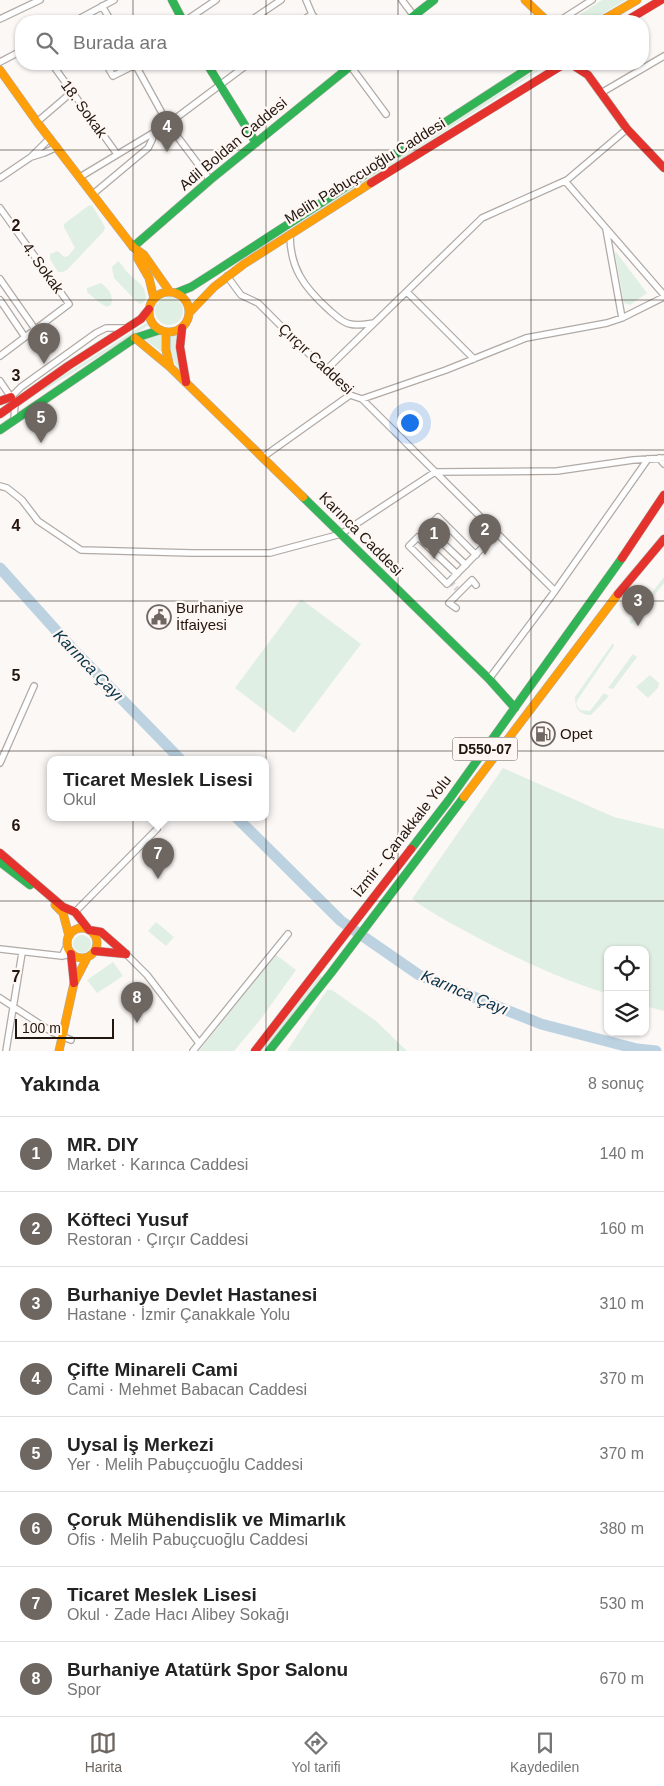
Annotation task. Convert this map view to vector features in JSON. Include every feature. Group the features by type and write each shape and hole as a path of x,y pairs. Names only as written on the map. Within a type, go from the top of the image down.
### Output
{"main road":[{"path":"172,0 181,15"},
{"path":"415,15 434,0"},
{"path":"525,0 541,15"},
{"path":"611,15 637,0"},
{"path":"636,15 661,0"},
{"path":"0,70 37,122 135,250 149,278 154,299"},
{"path":"211,70 256,143"},
{"name":"Adil Boldan Caddesi","path":"135,250 210,180 344,70"},
{"name":"Melih Pabuçcuoğlu Caddesi","path":"173,292 191,287 526,70"},
{"name":"Melih Pabuçcuoğlu Caddesi","path":"190,312 199,299 227,276 412,156 554,70"},
{"path":"579,70 588,75"},
{"path":"587,70 588,75 627,129 664,168"},
{"path":"135,250 144,255 173,292 186,301 190,312 188,320 182,328 180,347 186,382"},
{"path":"0,414 13,400 141,319 154,299 163,293 173,292"},
{"path":"149,309 151,320 163,331 170,367"},
{"path":"0,430 135,338 163,331 172,332 182,328"},
{"name":"Karınca Caddesi","path":"135,338 170,367 263,456 489,679 515,708"},
{"path":"0,401 13,400"},
{"name":"İzmir - Çanakkale Yolu","path":"255,1051 381,885 448,801 587,608 664,495"},
{"name":"İzmir - Çanakkale Yolu","path":"269,1051 392,893 619,593 664,539"},
{"path":"0,853 63,906 74,912 96,940 95,951 87,958 74,982 59,1051"},
{"path":"0,862 56,905 63,913 74,982"},
{"path":"68,936 75,930 84,928 101,932 126,954"},
{"path":"95,951 126,954"},
{"path":"71,954 78,958 87,958"}],"street":[{"path":"0,19 40,0"},
{"path":"85,15 114,0"},
{"path":"193,15 216,0"},
{"path":"259,15 281,0"},
{"path":"306,0 312,14"},
{"path":"402,0 413,15"},
{"path":"568,15 592,0"},
{"path":"102,6 107,15"},
{"path":"0,62 15,54"},
{"path":"649,65 664,56"},
{"name":"18. Sokak","path":"56,70 117,154"},
{"path":"110,70 113,76 124,70"},
{"path":"138,70 168,124 210,180"},
{"path":"80,177 168,124 240,70"},
{"path":"355,70 386,114"},
{"path":"601,93 640,70"},
{"path":"37,122 72,92"},
{"path":"325,371 482,218 565,181 627,129"},
{"path":"93,194 148,148 154,133"},
{"path":"0,178 31,157 50,138"},
{"path":"31,157 57,147"},
{"path":"362,399 474,359 526,338 607,323 622,318 664,296 565,181"},
{"name":"4. Sokak","path":"0,208 69,304 35,329"},
{"path":"606,229 622,318"},
{"path":"290,235 290,249 299,277 308,290 338,318 349,324 374,323"},
{"name":"Çırçır Caddesi","path":"227,276 241,295 258,302 350,395 362,399 555,591"},
{"path":"0,279 35,329 0,356"},
{"path":"406,292 474,359"},
{"path":"0,300 25,337"},
{"path":"13,400 21,387 96,332 106,328 127,328"},
{"path":"0,380 13,400 14,420"},
{"path":"263,456 350,395"},
{"path":"0,486 7,488 22,500 38,521 81,550 270,553 341,534 436,472 557,471 662,458 664,464"},
{"path":"489,679 555,591 648,459"},
{"path":"476,555 438,517 409,546 447,584 476,555 483,547"},
{"path":"427,528 466,565"},
{"path":"418,537 457,574"},
{"path":"456,608 449,603 472,580 476,585"},
{"path":"0,763 34,686"},
{"path":"74,912 157,829"},
{"path":"193,1051 288,934"},
{"path":"62,956 67,946"},
{"path":"0,949 62,956 71,954"},
{"path":"6,1051 22,952"},
{"path":"126,954 147,975 199,1043"},
{"path":"0,998 52,1032 71,1040"}],"shaded area":[{"path":"602,0 626,0 600,15 579,15"},
{"path":"536,70 540,70 293,229 307,215"},
{"path":"92,205 105,227 104,231 67,270 58,272 50,259 50,254 58,251 64,257 68,256 75,248 64,224"},
{"path":"616,252 647,293 630,305 624,303"},
{"path":"118,261 143,287 146,299 143,303 139,304 114,278 112,267"},
{"path":"101,283 111,295 111,305 107,307 87,292 87,288"},
{"path":"169,297 179,301 183,311 179,321 169,325 159,321 155,311 159,301"},
{"path":"148,322 149,325 43,391 42,389"},
{"path":"178,333 184,377 176,366 170,347 169,334"},
{"path":"161,334 163,353 144,339"},
{"path":"664,577 664,583 632,624 629,622"},
{"path":"301,599 361,644 294,733 235,688"},
{"path":"613,643 614,646 576,704 575,697"},
{"path":"633,654 637,657 613,689 608,688"},
{"path":"650,675 659,683 658,688 648,698 636,687"},
{"path":"604,693 609,696 591,715 583,714 578,710 576,704 580,710 590,711"},
{"path":"503,768 614,817 664,829 664,1011 649,1007 649,946 604,946 604,993 559,976 512,955 446,921 412,899"},
{"path":"156,922 174,937 166,946 148,931"},
{"path":"82,935 88,938 91,944 88,950 82,953 76,950 73,944 76,938"},
{"path":"275,954 296,970 260,1020 234,1051 199,1051"},
{"path":"113,962 123,976 97,993 87,980"},
{"path":"320,975 322,978 264,1051 260,1051"},
{"path":"327,990 332,990 376,1021 407,1051 287,1051"}],"waterway":[{"name":"Karınca Çayı","path":"0,568 71,647 177,756"},
{"name":"Karınca Çayı","path":"240,821 341,921 419,975 541,1024 637,1049 656,1051"}],"tunnel":[{"path":"450,581 457,589"}],"traffic: fast":[{"path":"172,0 180,15"},
{"path":"415,15 434,0"},
{"path":"211,70 256,143"},
{"path":"133,247 210,180 346,70"},
{"path":"176,293 191,287 213,273 526,70"},
{"path":"0,430 135,338 160,330"},
{"path":"303,497 489,679 515,708"},
{"path":"411,849 448,801 622,558"},
{"path":"269,1051 331,973 464,797"},
{"path":"0,862 30,885"}],"traffic: slow":[{"path":"525,0 541,15"},
{"path":"611,15 637,0"},
{"path":"0,70 37,122 133,247 144,255 170,292"},
{"path":"190,312 214,287 244,264 371,183"},
{"path":"138,252 138,259 149,278 154,299"},
{"path":"173,292 180,295 186,301 189,312 188,320 180,329 173,332 165,332 158,329 150,320 149,308 152,301 161,293 173,292"},
{"path":"166,332 166,350 170,367"},
{"path":"135,338 170,367 303,497"},
{"path":"464,797 618,594"},
{"path":"55,905 63,913 69,936"},
{"path":"82,928 93,932 97,943 93,954 82,958 71,954 67,943 71,932 82,928"},
{"path":"59,1051 74,983 87,958"}],"traffic: jam":[{"path":"636,15 661,0"},
{"path":"371,183 554,70"},
{"path":"580,70 588,75 627,129 664,168"},
{"path":"0,414 68,366 141,319 149,309"},
{"path":"182,328 180,347 186,382"},
{"path":"0,401 11,397"},
{"path":"622,558 664,495"},
{"path":"618,594 664,539"},
{"path":"255,1051 411,849"},
{"path":"0,853 63,907 75,912 89,930 101,932 126,954"},
{"path":"95,951 126,954"},
{"path":"71,954 74,983"}],"place":[{"name":"Çifte Minareli Cami","path":"167,152"},
{"name":"Çoruk Mühendislik ve Mimarlık","path":"44,364"},
{"name":"Uysal İş Merkezi","path":"41,443"},
{"name":"Köfteci Yusuf","path":"485,555"},
{"name":"MR. DIY","path":"434,559"},
{"name":"Burhaniye İtfaiyesi","path":"159,617"},
{"name":"Burhaniye Devlet Hastanesi","path":"638,626"},
{"name":"Opet","path":"543,734"},
{"name":"Ticaret Meslek Lisesi","path":"158,879"},
{"name":"Burhaniye Atatürk Spor Salonu","path":"137,1023"}]}
